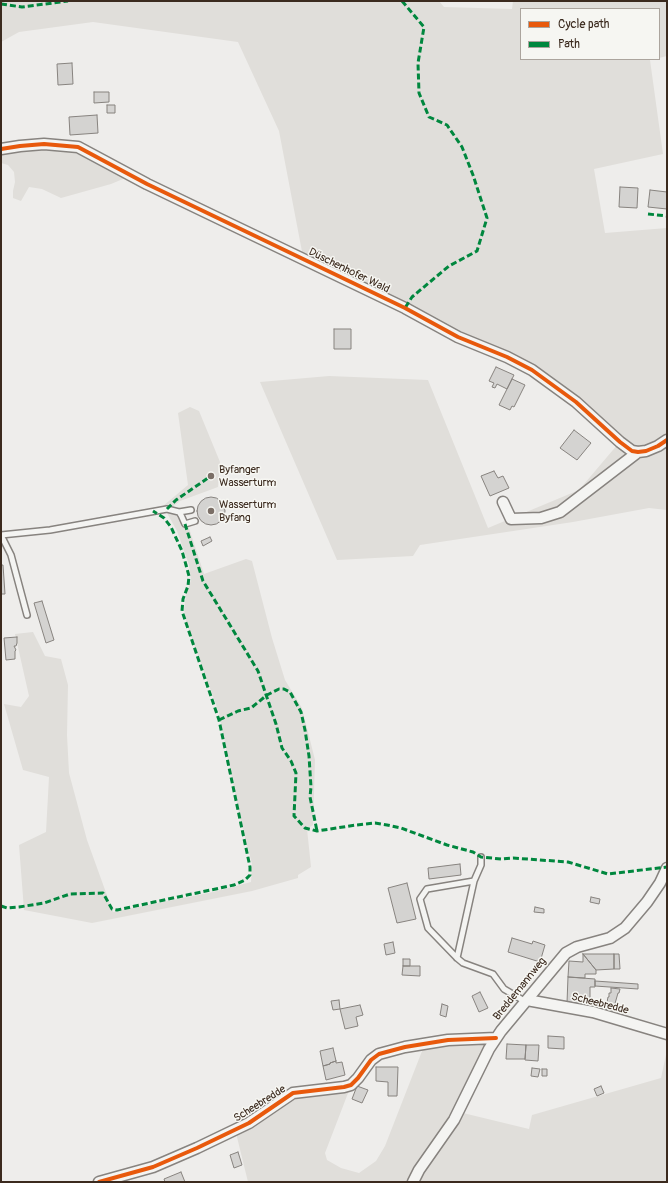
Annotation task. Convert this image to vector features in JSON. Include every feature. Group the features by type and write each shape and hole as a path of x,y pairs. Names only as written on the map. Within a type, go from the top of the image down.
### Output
{"street":[{"name":"Düschenhofer Wald","path":"1,149 44,144 78,147 148,184 404,308 458,337 507,357 532,370 576,402 623,445 638,452"},
{"path":"503,502 511,519 541,518 560,512 638,452 658,446 667,440"},
{"name":"Breddemannweg","path":"413,1182 419,1170 454,1120 496,1038 555,964 566,953 578,947 610,938 625,928 647,902 660,883 667,868"},
{"name":"Scheebredde","path":"526,1001 593,1012 667,1034"},
{"name":"Scheebredde","path":"99,1182 153,1167 197,1148 249,1124 293,1093 351,1085 358,1078 370,1060 379,1054 405,1047 448,1040 496,1038"}],"lane":[{"path":"27,615 11,555 1,535 50,530 167,509 178,512 191,510"},
{"path":"178,512 185,524 195,521"},
{"path":"456,958 474,881 481,865 481,857"},
{"path":"474,881 427,889 420,898 428,928 456,958 463,963 493,974 504,989 526,1001"}],"shaded area":[{"path":"1,1 439,1 444,7 512,9 513,1 667,1 667,56 660,58 660,8 520,8 520,60 650,60 663,154 594,169 605,233 667,228 667,510 649,508 573,522 420,545 413,556 337,560 260,382 329,376 428,380 488,528 579,490 618,444 533,372 304,262 279,131 238,42 93,22 19,32 1,42"},
{"path":"70,146 124,173 123,179 111,184 61,198 42,189 29,187 21,201 13,198 15,182 14,172 8,165 1,163 1,149"},
{"path":"190,407 199,411 220,462 218,487 180,501 172,507 163,506 188,485 178,413"},
{"path":"167,513 173,513 179,518 183,527 188,525 204,574 246,559 252,561 272,638 285,680 302,708 315,760 313,825 307,829 311,867 298,875 298,878 252,891 92,923 24,910 19,845 46,832 49,777 23,770 4,704 21,707 29,696 15,634 33,632 45,656 61,659 68,685 67,735 69,773 87,840 113,912 213,892 251,882 252,864 240,818 219,713 186,622 184,609 186,595 191,580 189,565 177,531"},
{"path":"490,1040 457,1107 408,1182 248,1182 236,1133 298,1094 350,1088 325,1153 327,1160 341,1168 359,1173 376,1161 385,1146 424,1046"},
{"path":"667,1050 667,1182 418,1182 432,1158 463,1113 529,1129 532,1115 661,1078"}],"building":[{"path":"72,63 73,84 58,85 57,64"},
{"path":"94,92 109,92 109,102 94,103"},
{"path":"107,105 115,105 115,113 107,113"},
{"path":"97,115 98,133 70,135 69,117"},
{"path":"620,187 638,188 637,208 619,207"},
{"path":"650,190 667,192 667,209 648,207"},
{"path":"334,329 351,329 351,349 334,349"},
{"path":"496,367 514,375 507,389 497,384 495,388 492,387 494,383 489,381"},
{"path":"512,379 525,385 514,407 512,406 510,410 499,405"},
{"path":"574,430 591,443 577,460 560,448"},
{"path":"494,471 498,478 503,476 509,488 490,496 481,476"},
{"name":"Wasserturm Byfang","path":"211,497 217,498 221,501 224,505 224,517 221,521 217,524 211,525 205,524 201,521 198,517 197,511 198,505 201,501 205,498"},
{"path":"210,537 212,541 203,546 201,541"},
{"path":"1,565 3,565 5,594 1,594"},
{"path":"42,601 54,640 46,643 34,603"},
{"path":"17,637 16,646 14,646 16,650 15,659 6,660 4,638"},
{"path":"460,864 461,875 429,879 428,868"},
{"path":"407,883 416,919 397,923 388,888"},
{"path":"591,897 600,899 599,904 590,902"},
{"path":"535,907 544,909 544,913 534,912"},
{"path":"512,938 532,944 533,941 545,945 540,962 508,952"},
{"path":"393,942 395,953 386,955 384,944"},
{"path":"583,954 614,954 614,969 596,970"},
{"path":"583,954 596,970 596,974 585,974 585,978 568,977 569,961 583,962"},
{"path":"614,954 619,954 620,969 614,969"},
{"path":"403,959 410,959 410,966 403,966"},
{"path":"403,966 420,966 420,976 402,975"},
{"path":"568,977 595,979 595,987 590,987 590,1004 567,1003"},
{"path":"595,981 638,984 638,989 595,986"},
{"path":"611,988 620,989 614,1007 612,1007 612,1011 603,1010 605,1002 607,1002 609,997 609,993 611,993"},
{"path":"480,992 488,1008 479,1012 472,996"},
{"path":"339,1000 340,1009 333,1010 331,1001"},
{"path":"442,1004 448,1006 446,1017 440,1015"},
{"path":"360,1005 363,1015 356,1017 358,1026 345,1029 340,1009"},
{"path":"548,1036 564,1037 564,1049 548,1048"},
{"path":"507,1044 526,1045 525,1059 506,1059"},
{"path":"526,1045 539,1045 538,1061 525,1060"},
{"path":"333,1048 336,1061 323,1066 320,1051"},
{"path":"336,1061 336,1063 342,1062 345,1075 326,1080 323,1066"},
{"path":"376,1067 398,1067 397,1096 388,1096 388,1082 376,1081"},
{"path":"532,1068 540,1069 538,1077 531,1076"},
{"path":"542,1069 547,1069 547,1076 542,1076"},
{"path":"357,1086 368,1090 362,1103 352,1099"},
{"path":"601,1086 604,1093 597,1096 594,1089"},
{"path":"238,1152 242,1165 234,1168 230,1155"},
{"path":"181,1172 185,1182 165,1182 164,1179"}],"marked path":[{"path":"1,4 22,7 68,1"},
{"path":"402,1 424,27 418,63 419,93 429,117 447,125 462,147 487,218 477,251 449,266 412,297 405,308"},
{"path":"648,214 667,216"},
{"path":"167,509 176,500 211,476"},
{"path":"1,906 7,908 19,907 44,903 70,894 103,893 112,909 117,910 234,885 245,880 250,875 250,867 219,720 182,611 183,599 188,586 189,576 182,551 171,527 164,518 153,511"},
{"path":"185,524 203,581 258,671 276,724 282,748 291,761 296,773 294,816 305,828 317,831 375,823 401,828 447,845 473,852 481,857 568,862 608,874 667,867"},
{"path":"219,720 238,711 251,708 267,695 279,689 284,689 290,692 301,712 305,730 309,756 311,787 310,797 317,831"}],"cycle path":[{"path":"1,149 44,144 78,147 147,184 405,308 458,337 507,357 532,370 576,402 632,451 646,451 667,440"},
{"path":"99,1182 153,1167 197,1148 249,1123 293,1093 351,1085 371,1060 379,1054 405,1047 448,1040 496,1038"}],"place":[{"name":"Byfanger Wasserturm","path":"211,476"},
{"name":"Wasserturm Byfang","path":"211,511"}]}
